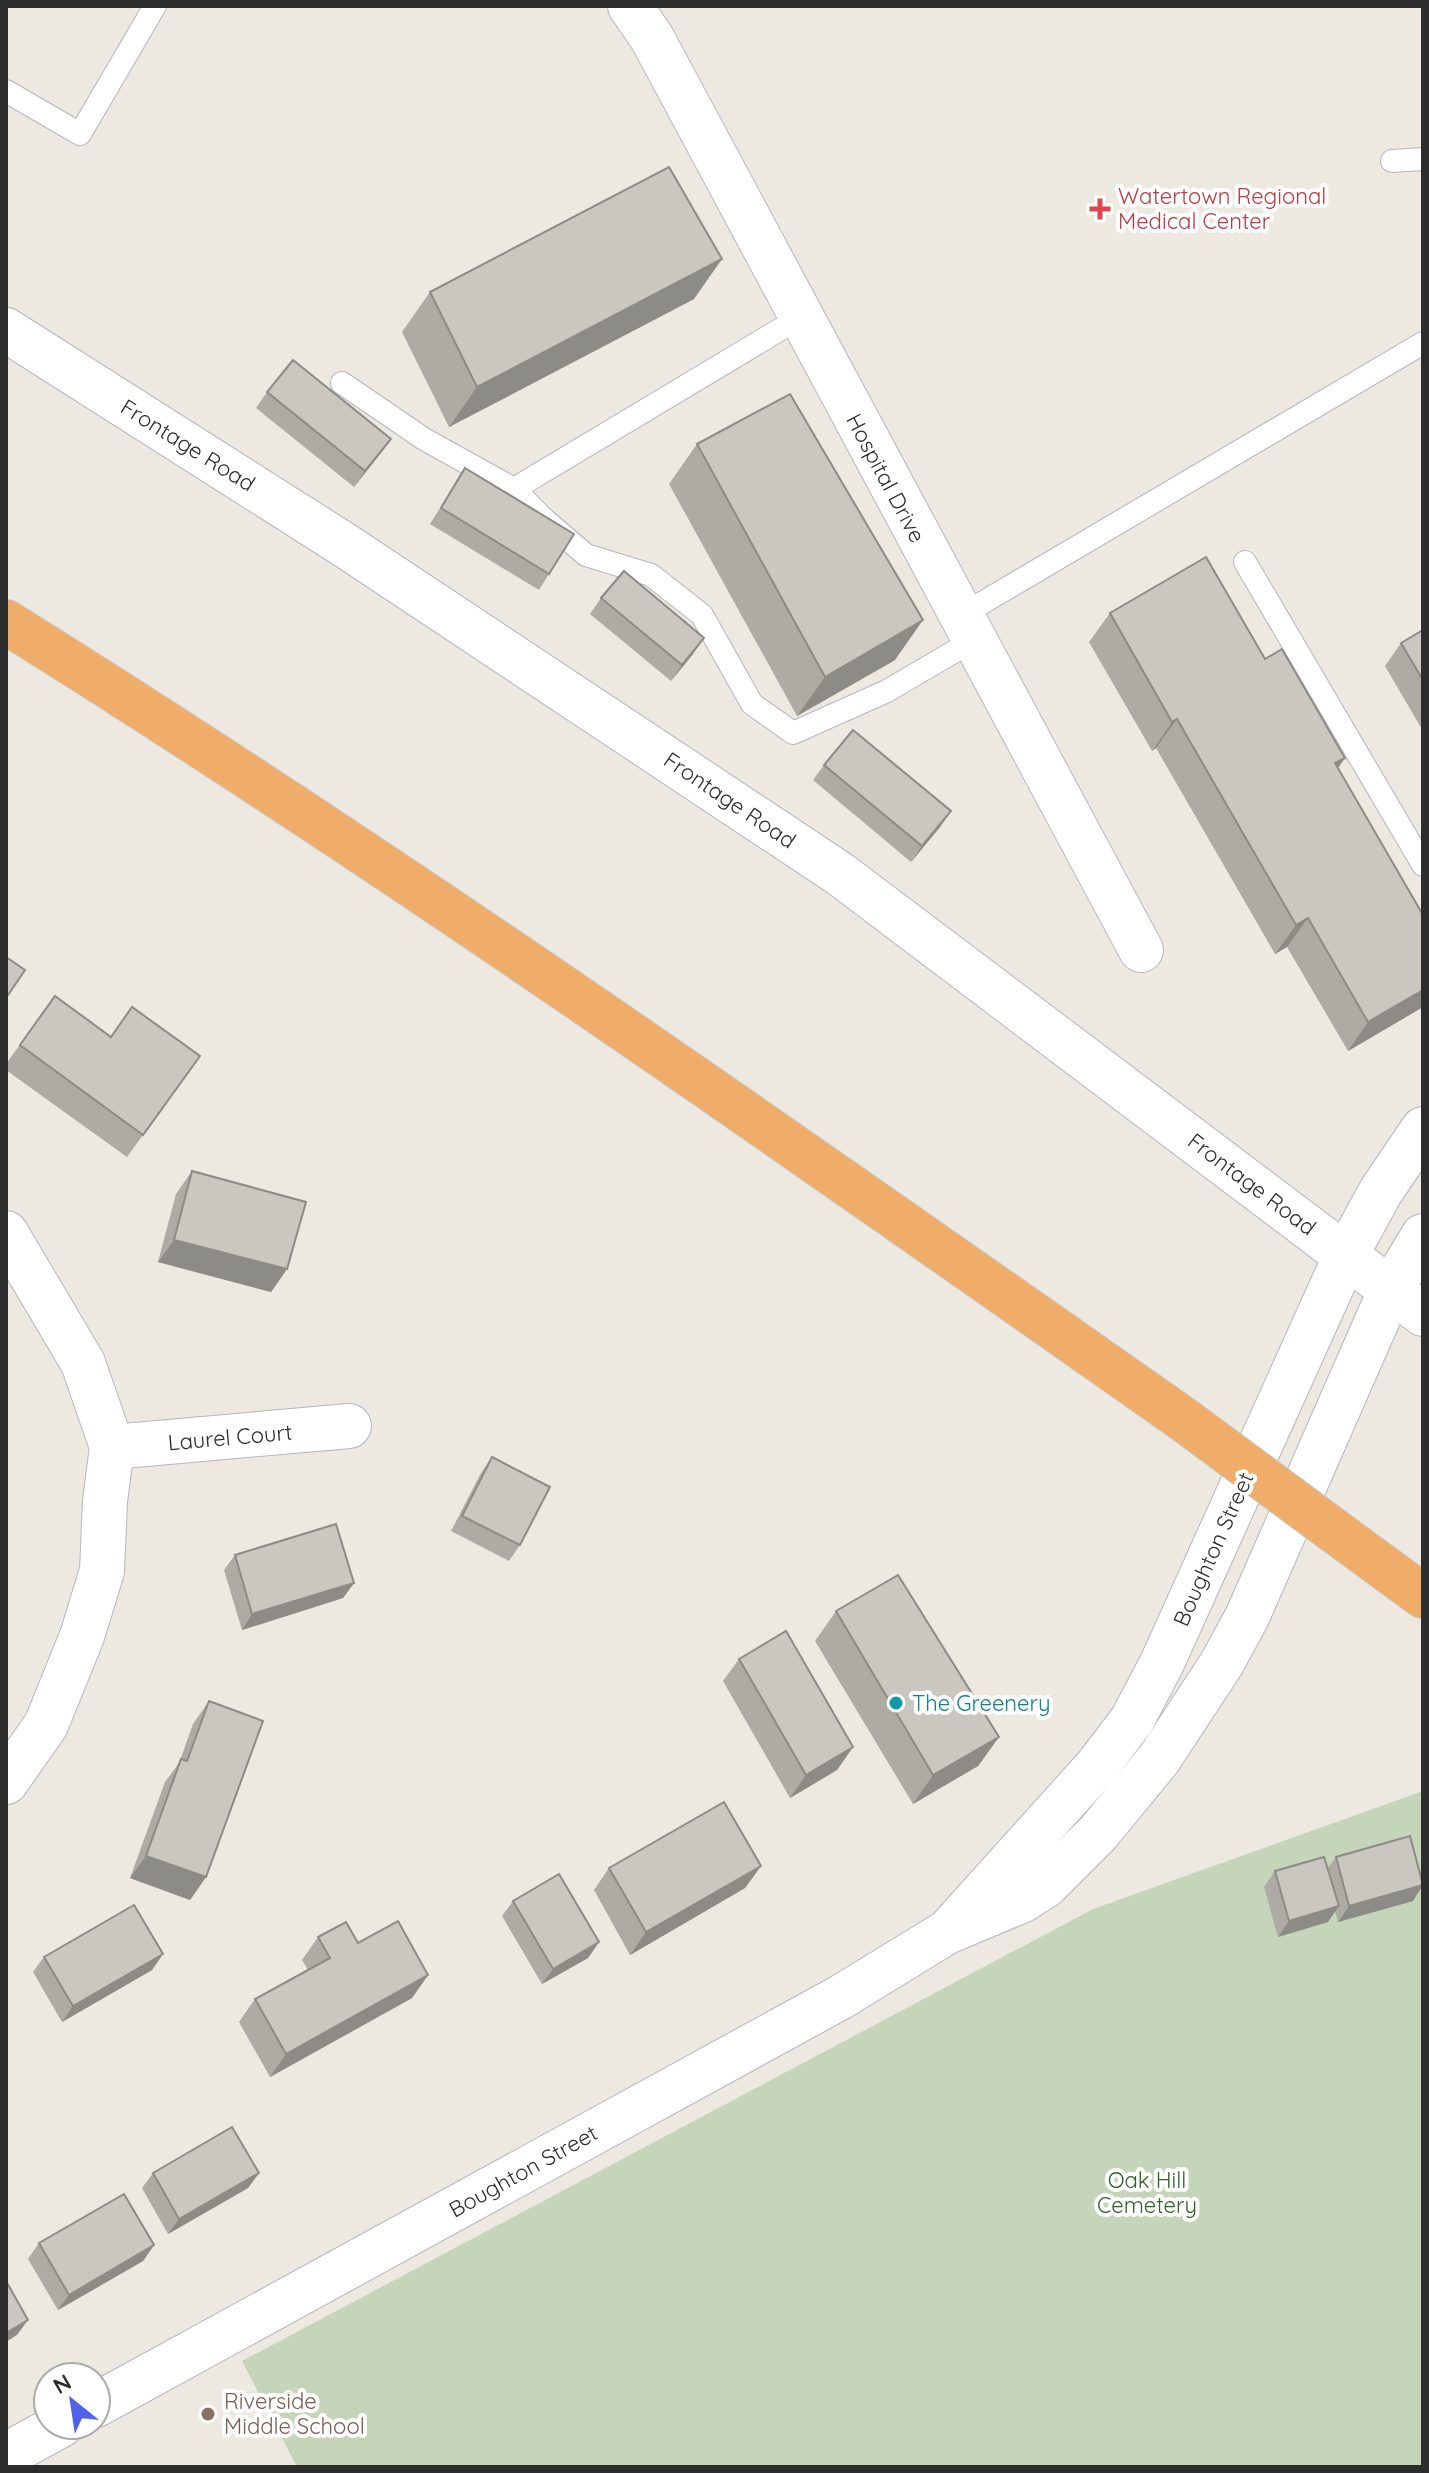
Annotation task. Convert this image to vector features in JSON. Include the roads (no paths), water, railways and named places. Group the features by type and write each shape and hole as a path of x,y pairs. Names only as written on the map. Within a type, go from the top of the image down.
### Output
{"highway":[{"path":"6,622 167,723 659,1051 1183,1419 1423,1596"}],"street":[{"name":"Hospital Drive","path":"630,6 659,52 1141,950"},
{"name":"Frontage Road","path":"6,330 346,546 840,874 1407,1301"},
{"name":"Boughton Street","path":"947,1932 1097,1766 1132,1720 1162,1663 1346,1255 1381,1191 1423,1129"},
{"path":"6,1233 83,1363 112,1447 105,1501 102,1571 82,1636 46,1725 6,1782"},
{"name":"Boughton Street","path":"112,2396 841,1997 947,1932 1021,1901 1045,1886 1099,1832 1159,1759 1222,1663 1407,1301 1423,1236"},
{"name":"Laurel Court","path":"112,1447 349,1426"},
{"path":"6,2455 32,2441"}],"lane":[{"path":"6,91 80,134 155,6"},
{"path":"1392,161 1423,159"},
{"path":"514,489 801,317"},
{"path":"342,383 424,439 514,489 586,555 651,575 702,615 752,704 793,733 887,691 967,628 1423,343"},
{"path":"1245,562 1423,865"}],"place":[{"name":"Watertown Regional Medical Center","path":"1100,209"},
{"name":"The Greenery","path":"896,1703"},
{"name":"Riverside Middle School","path":"208,2414"}],"park label":[{"name":"Oak Hill Cemetery","path":"1147,2192"}]}
